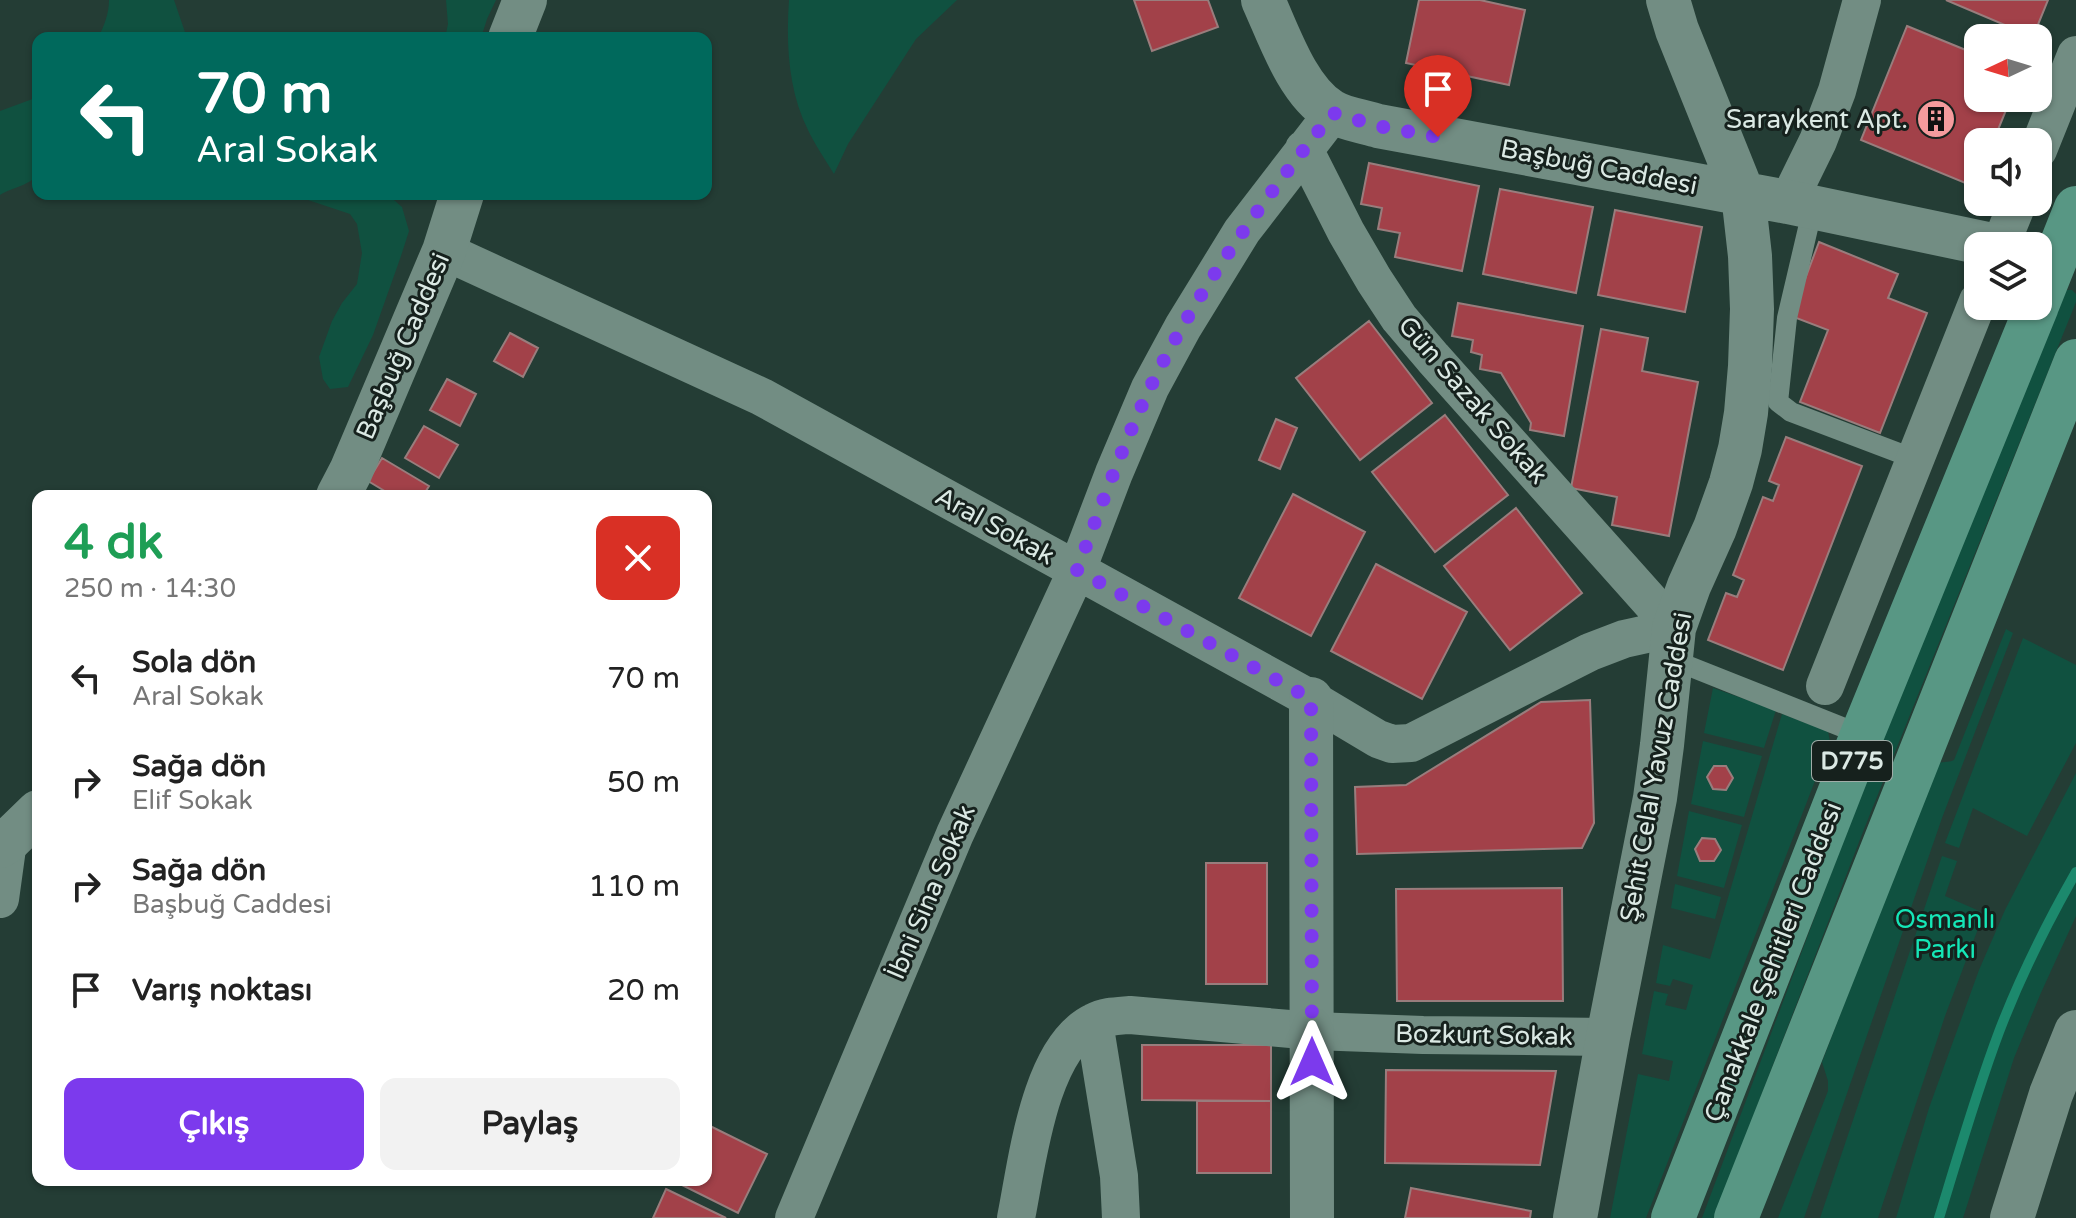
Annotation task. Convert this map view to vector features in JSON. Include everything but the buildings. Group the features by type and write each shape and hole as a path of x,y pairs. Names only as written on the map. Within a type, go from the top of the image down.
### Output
{"main road":[{"name":"Çanakkale Şehitleri Caddesi","path":"2057,259 2076,208"},
{"name":"Çanakkale Şehitleri Caddesi","path":"1673,1218 1862,735 2030,320"},
{"name":"D775","path":"1736,1218 2076,361"}],"street":[{"path":"512,32 525,0"},
{"name":"Başbuğ Caddesi","path":"1263,0 1303,84 1333,113 1378,126 1801,204 1964,239"},
{"name":"Şehit Celal Yavuz Caddesi","path":"1575,1218 1655,798 1672,644 1689,586 1731,483 1742,437 1750,366 1752,309 1743,194 1677,30 1668,0"},
{"path":"1801,204 1862,0"},
{"path":"2047,128 2076,55"},
{"name":"İbni Sina Sokak","path":"794,1218 955,834 1077,570 1150,388 1242,231 1333,113"},
{"name":"Gün Sazak Sokak","path":"1304,149 1346,232 1399,318 1672,644"},
{"name":"Başbuğ Caddesi","path":"341,490 444,251 460,200"},
{"name":"Aral Sokak","path":"444,251 762,397 1392,744 1411,743 1590,652 1624,639 1672,644"},
{"path":"1825,686 1970,320"},
{"path":"1901,494 1951,515"},
{"path":"1311,699 1312,1218"},
{"path":"0,899 15,833"},
{"name":"Bozkurt Sokak","path":"1094,1022 1130,1015 1313,1031 1608,1037"},
{"path":"1016,1218 1046,1084 1067,1046 1078,1033 1094,1022 1119,1176 1121,1218"},
{"path":"2012,1218 2051,1094 2076,1032"}],"lane":[{"path":"1801,204 1778,402 1791,412 1915,459"},
{"path":"1672,644 1862,735"}],"green space":[{"path":"109,0 174,0 185,32 101,32"},
{"path":"446,0 496,0 483,32 446,32"},
{"path":"789,0 957,0 916,39 848,144 834,174 811,136 796,99 788,49"},
{"path":"32,99 32,179 0,195 0,111"},
{"path":"308,200 394,200 402,207 409,231 373,335 348,387 330,389 323,379 319,357 332,321 357,284 362,253 357,224 350,214"},
{"path":"2072,290 2076,294 2076,302 1864,829 1714,1218 1702,1218 1847,831 2049,320 2052,320 2060,292"},
{"name":"Osmanlı Parkı","path":"2006,629 2013,633 1942,818 1804,1218 1778,1218 1828,1091 1822,1062 1936,764 1954,760"},
{"name":"Osmanlı Parkı","path":"2023,638 2076,665 2076,743 2027,836 1973,808 1959,848 1945,843"},
{"path":"1713,688 1776,710 1764,748 1704,733"},
{"path":"1782,714 1828,731 1830,742 1646,1218 1610,1218 1638,1074 1669,1081 1673,1061 1642,1054 1654,991 1668,994 1665,1005 1686,1010 1693,985 1673,979 1670,986 1656,983 1663,945 1710,959"},
{"path":"1703,741 1762,756 1744,817 1691,804"},
{"path":"2076,773 2076,916 2014,1058 1963,1218 1896,1218 1929,1108 1979,970 2005,910"},
{"path":"1689,811 1742,825 1724,888 1677,876"},
{"name":"Osmanlı Parkı","path":"1942,856 1957,861 1945,896 1984,913 1945,1016 1878,1218 1820,1218"},
{"path":"1675,884 1721,897 1715,919 1671,908"}],"waterway":[{"path":"1939,1218 1999,1032 2034,950 2076,872"}],"place":[{"name":"Saraykent Apt.","path":"1936,119"}],"route":[{"path":"1312,1062 1311,699 1077,570 1150,388 1183,327 1242,231 1333,113 1378,126 1438,137"}]}
